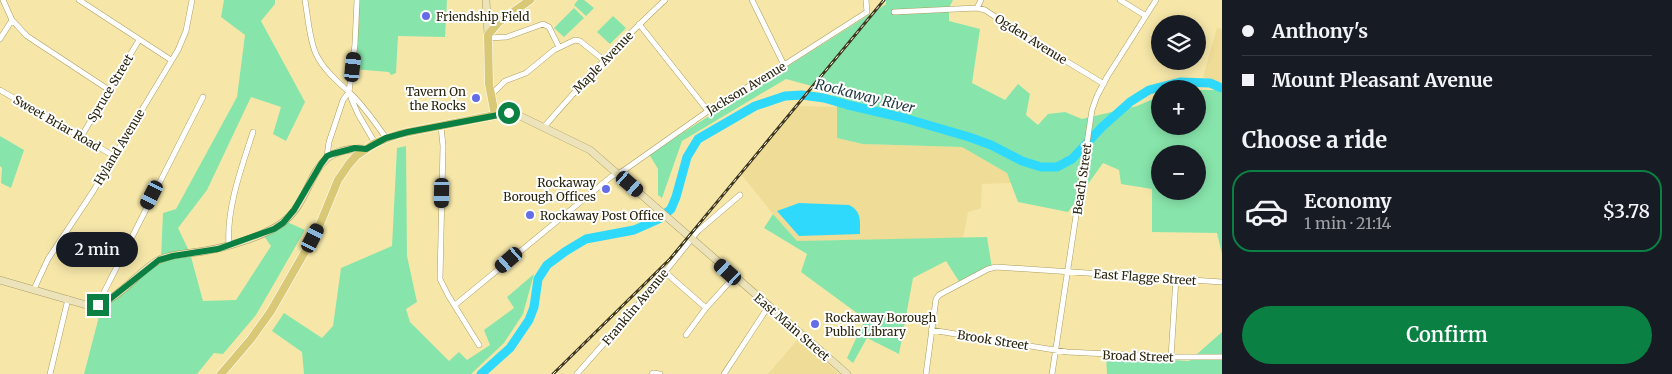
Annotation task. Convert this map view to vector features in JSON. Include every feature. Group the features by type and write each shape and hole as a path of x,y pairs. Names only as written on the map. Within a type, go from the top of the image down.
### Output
{"main road":[{"path":"221,374 272,311 318,229 338,180 349,164 366,149 386,138 495,115 487,67 488,37 499,22 530,0"}],"street":[{"path":"3,0 12,20 34,41 108,90"},
{"path":"80,0 171,60"},
{"path":"88,6 93,0"},
{"name":"Hyland Avenue","path":"34,289 48,259 114,156 182,42 192,0"},
{"path":"305,0 316,53 326,69 349,92 386,138"},
{"path":"357,0 355,44 349,92 358,114 375,143"},
{"path":"486,0 488,37 494,39 507,37 543,24 549,27 559,47"},
{"name":"Maple Avenue","path":"544,127 639,24 665,0"},
{"path":"752,0 784,65"},
{"name":"Jackson Avenue","path":"455,305 612,176 629,167 708,111 867,12 866,0"},
{"path":"977,8 982,0"},
{"path":"1120,0 1146,16"},
{"name":"Beach Street","path":"1052,374 1092,110 1104,84 1156,0"},
{"name":"Ogden Avenue","path":"894,12 977,8 992,14 1104,84"},
{"path":"488,19 499,22"},
{"path":"0,39 12,20"},
{"path":"639,24 708,111"},
{"name":"Spruce Street","path":"81,137 139,40"},
{"path":"491,95 505,81 526,74 559,47 578,40 604,61"},
{"name":"Sweet Briar Road","path":"0,90 114,156"},
{"path":"0,280 90,306 98,305 110,299 159,260 218,249 264,233 283,223 294,210 315,172 327,156 329,142 343,100 349,92"},
{"path":"98,305 203,97"},
{"name":"East Main Street","path":"495,115 513,114 590,150 847,374"},
{"path":"441,126 443,146 440,279 479,345"},
{"path":"229,245 228,231 237,180 253,132"},
{"path":"327,156 355,148 366,149"},
{"name":"Franklin Avenue","path":"577,374 698,231 740,194"},
{"name":"East Flagge Street","path":"931,330 937,297 988,269 1222,282"},
{"path":"665,272 706,308"},
{"path":"686,335 706,308 734,277"},
{"path":"1171,357 1176,278"},
{"path":"50,374 68,299"},
{"path":"724,374 768,307"},
{"path":"926,374 931,330"},
{"name":"Brook Street","path":"931,330 1055,350"},
{"name":"Broad Street","path":"1055,350 1096,354 1222,358"},
{"path":"652,374 660,374"}],"shaded area":[{"path":"1217,28 1222,29 1222,86 1203,77"},
{"path":"795,106 837,107 837,138 863,144 962,147 1007,173 1011,183 982,184 981,208 968,212 963,238 797,241 740,173"},
{"path":"798,339 839,374 768,374"}],"green space":[{"path":"224,0 275,0 275,4 261,21 305,102 286,141 273,134 281,107 251,97 207,190 178,228 190,253 203,301 236,300 271,246 264,236 287,222 305,230 256,315 223,354 214,353 197,374 84,374 102,305 161,259 163,213 176,209 237,97 245,35 221,17"},
{"path":"360,0 447,0 445,37 398,36 396,73 391,75 389,72 353,69"},
{"path":"578,0 584,0 594,8 586,16 574,5"},
{"path":"886,0 953,0 949,8 949,21 980,29 972,83 1005,100 1018,84 1030,94 1026,115 1038,125 1048,114 1065,112 1082,119 1137,106 1151,100 1151,135 1206,135 1206,90 1220,90 1222,94 1222,254 1217,233 1152,232 1152,200 1206,200 1206,145 1151,145 1151,189 1121,184 1119,170 1103,163 1068,212 1018,202 1007,173 962,147 863,144 837,138 837,107 830,91 786,79 682,141 662,198 658,195 658,169 649,154 886,4"},
{"path":"574,8 584,18 564,37 554,28"},
{"path":"613,16 626,28 610,44 597,32"},
{"path":"0,136 24,150 11,188 1,183"},
{"path":"406,146 407,256 417,302 406,309 410,322 449,361 459,352 467,360 490,345 484,330 514,308 507,297 534,274 523,314 504,343 471,374 304,374 302,352 272,331 284,313 322,338 333,326 341,268 392,246 397,148"},
{"path":"773,214 797,241 987,237 992,268 960,283 946,261 913,278 899,354 867,338 853,363 847,358 865,319 801,272 807,254 764,228"},
{"path":"1222,332 1222,374 1107,374 1106,356 1189,361"}],"water":[{"path":"799,203 849,205 853,207 860,221 860,234 799,236 777,211"}],"waterway":[{"name":"Rockaway River","path":"481,374 510,348 529,320 534,307 538,279 547,265 586,239 634,230 659,219 671,209 687,157 698,139 755,106 785,96 802,95 824,98 969,137 991,145 1022,161 1041,167 1057,167 1072,159 1102,127 1130,102 1149,90 1180,82 1210,83 1222,88"}],"railway":[{"path":"553,374 670,259 884,0"}],"place":[{"name":"Friendship Field","path":"426,16"},
{"name":"Tavern On the Rocks","path":"476,98"},
{"name":"Rockaway Borough Offices","path":"606,189"},
{"name":"Rockaway Post Office","path":"530,215"},
{"name":"Rockaway Borough Public Library","path":"815,324"}],"route":[{"path":"98,305 110,299 159,260 166,257 218,249 274,229 283,223 294,210 315,172 327,156 343,150 366,149 386,138 408,132 509,113"}]}
